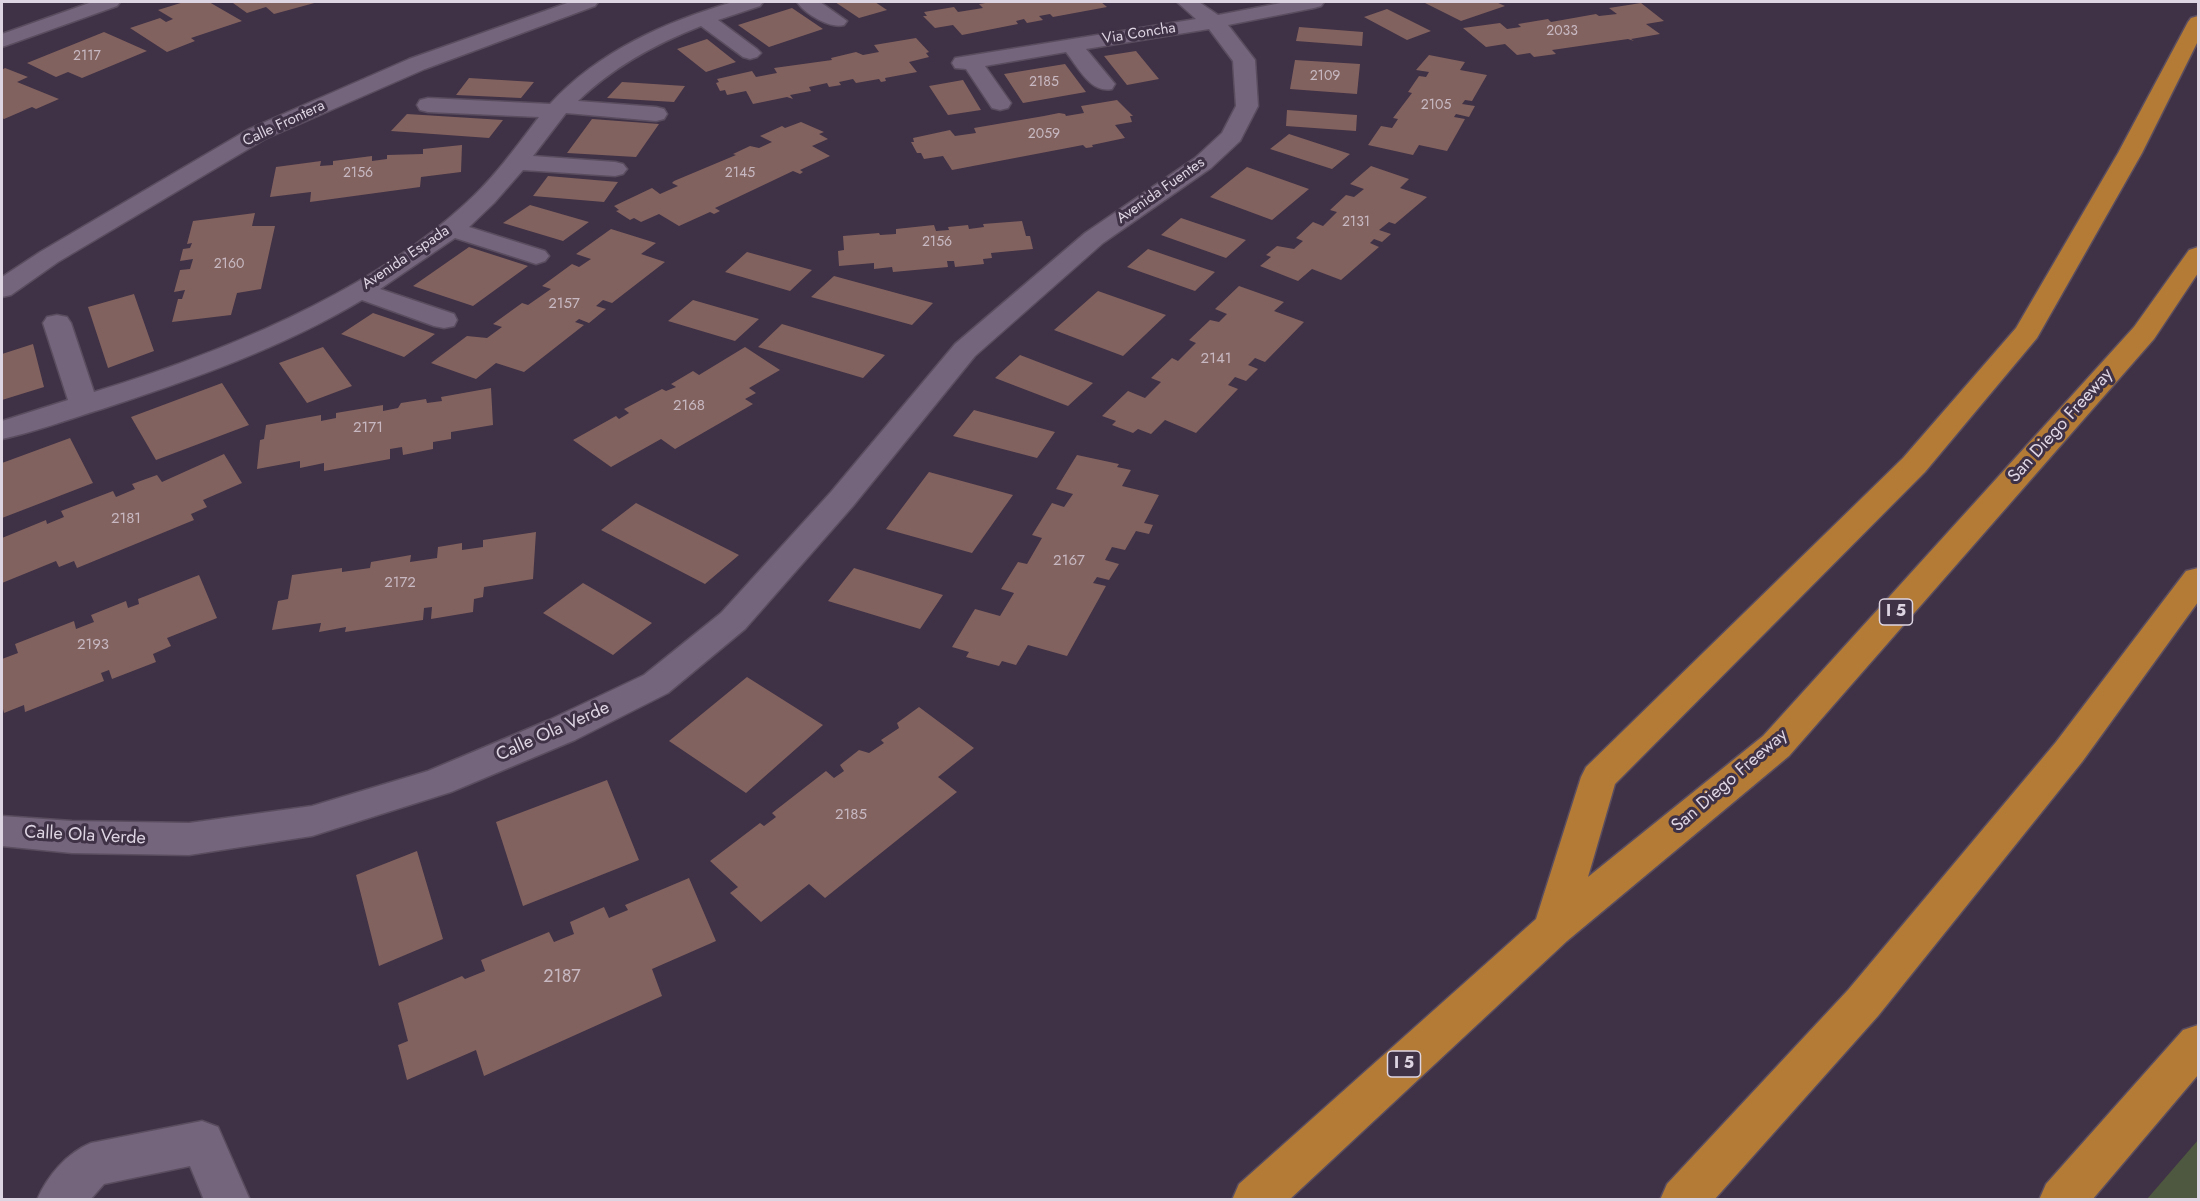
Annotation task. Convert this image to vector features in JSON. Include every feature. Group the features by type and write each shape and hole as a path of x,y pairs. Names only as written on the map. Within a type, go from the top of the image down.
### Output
{"highway":[{"path":"1553,929 1599,777 1914,465 2027,332 2130,153 2199,22"},
{"name":"San Diego Freeway","path":"1255,1200 1553,929 1776,746 2144,333 2199,255"},
{"path":"1683,1200 1863,1003 2069,752 2199,579"},
{"path":"2062,1200 2199,1044"}],"street":[{"path":"2,41 110,2"},
{"name":"Calle Frontera","path":"2,289 49,257 257,134 417,64 588,2"},
{"name":"Avenida Espada","path":"2,430 84,405 226,355 359,290 451,229 491,194 558,109 580,86 617,58 646,41 703,18 753,2"},
{"path":"807,2 837,21"},
{"name":"Avenida Fuentes","path":"965,350 1094,238 1203,163 1232,136 1247,106 1244,60 1214,22 1187,2"},
{"name":"Via Concha","path":"1000,103 967,62 1214,22 1314,2"},
{"path":"703,18 750,53"},
{"path":"1071,45 1104,84"},
{"path":"428,105 656,114"},
{"path":"517,162 615,169"},
{"path":"451,229 536,256"},
{"path":"359,290 444,320"},
{"path":"57,323 84,405"},
{"name":"Calle Ola Verde","path":"2,831 72,837 189,840 312,821 438,782 562,730 656,684 733,621 842,499 965,350"},
{"path":"60,1200 91,1165 202,1142 227,1200"}],"green space":[{"path":"2198,1140 2198,1199 2147,1199"}],"building":[{"path":"184,2 209,2 242,21 191,38 195,41 167,52 130,28 160,18 166,22 173,19 158,10"},
{"path":"318,2 274,14 266,7 247,13 233,3"},
{"path":"835,2 875,2 887,10 859,18"},
{"path":"1101,2 1107,7 1053,17 1050,14 1039,16 1043,20 1027,23 1024,19 1016,21 1018,24 962,35 953,25 935,28 923,16 927,16 924,12 954,7 958,12 983,8 979,4"},
{"path":"1423,2 1496,2 1505,6 1461,21"},
{"path":"1641,3 1664,21 1646,24 1660,34 1631,39 1634,41 1628,39 1552,50 1556,54 1534,57 1530,53 1517,55 1505,44 1486,47 1463,28 1500,23 1507,29 1521,27 1518,24 1548,19 1551,22 1596,14 1599,16 1617,14 1609,8"},
{"path":"792,8 823,29 769,47 738,25"},
{"path":"1387,9 1431,31 1407,40 1364,17"},
{"path":"1299,27 1363,32 1362,46 1296,41"},
{"path":"104,32 147,51 82,78 68,72 56,77 27,63"},
{"path":"916,38 929,52 926,53 929,57 909,62 917,72 885,78 886,81 881,82 879,79 856,83 853,79 839,82 841,85 829,87 827,83 809,87 811,91 790,95 793,99 787,97 753,104 746,91 727,95 725,90 720,91 716,83 719,82 717,79 752,71 756,77 777,73 774,68 832,60 831,58 856,52 863,55 879,52 874,45"},
{"path":"707,39 736,62 706,72 677,49"},
{"path":"1136,51 1159,79 1127,85 1104,56"},
{"path":"1429,55 1465,62 1460,70 1487,75 1472,101 1465,100 1462,104 1475,106 1469,117 1456,114 1454,117 1465,119 1447,151 1419,145 1413,155 1368,145 1381,126 1392,128 1398,119 1393,118 1412,93 1408,92 1419,76 1426,77 1429,72 1416,70"},
{"path":"1295,60 1360,64 1357,94 1290,89"},
{"path":"1065,64 1086,92 1023,103 1004,74"},
{"path":"5,68 28,77 17,82 59,99 36,109 32,107 2,118 2,70"},
{"path":"469,78 534,82 521,98 456,95"},
{"path":"963,80 981,110 948,115 929,86"},
{"path":"622,82 685,86 674,102 607,98"},
{"path":"1117,100 1133,116 1130,116 1132,122 1115,125 1125,138 1092,145 1093,147 1086,148 1083,145 952,170 943,156 924,159 921,153 917,153 911,142 914,142 913,138 950,130 955,136 976,133 974,128 1059,113 1066,116 1084,113 1081,106"},
{"path":"1287,110 1357,115 1356,131 1286,126"},
{"path":"407,114 503,120 489,138 391,131"},
{"path":"592,119 659,124 636,157 567,153"},
{"path":"801,122 824,132 819,134 828,139 812,146 830,156 800,170 803,172 800,174 793,171 715,208 720,211 714,214 710,212 679,226 659,214 641,222 634,218 630,220 616,211 619,210 614,206 652,188 660,194 678,186 672,183 674,181 736,155 733,154 750,146 759,148 772,142 760,136 782,126 785,128"},
{"path":"1289,134 1350,154 1332,169 1270,149"},
{"path":"462,145 461,172 421,177 420,187 310,202 311,192 270,197 276,167 321,161 320,166 333,165 333,161 372,156 372,161 387,159 387,155 423,154 423,149"},
{"path":"1371,166 1409,179 1400,188 1427,197 1395,224 1389,222 1379,230 1391,234 1382,242 1374,239 1370,243 1379,247 1341,280 1312,269 1298,281 1260,266 1271,257 1266,255 1277,246 1294,249 1303,241 1296,238 1313,222 1323,226 1337,212 1330,210 1346,195 1354,197 1364,189 1350,184"},
{"path":"1247,167 1309,189 1272,220 1210,197"},
{"path":"548,176 618,182 604,202 533,196"},
{"path":"530,205 589,222 563,241 503,223"},
{"path":"255,213 252,226 275,226 261,289 237,293 231,315 172,322 178,299 182,299 185,290 174,292 180,270 190,269 193,259 180,261 183,249 190,248 192,243 187,244 193,221"},
{"path":"1181,218 1246,240 1226,258 1161,235"},
{"path":"1022,221 1026,236 1030,236 1033,249 991,253 992,258 983,259 984,264 955,267 954,261 947,261 948,267 893,272 892,267 874,269 874,263 839,266 838,251 844,250 843,236 896,234 896,229 934,225 936,231 968,225 969,229 984,227 983,224"},
{"path":"611,229 656,243 641,254 665,262 612,303 603,300 596,306 606,309 589,323 579,319 575,322 584,325 524,372 496,363 476,379 431,363 467,336 487,338 502,327 493,324 522,303 528,305 551,289 542,286 572,264 579,267 591,259 576,254"},
{"path":"469,247 528,266 473,306 413,286"},
{"path":"1148,249 1215,272 1195,291 1127,267"},
{"path":"747,252 812,270 790,291 725,272"},
{"path":"834,276 933,303 912,325 811,297"},
{"path":"1239,286 1284,302 1274,311 1304,322 1265,362 1255,358 1248,365 1258,369 1246,381 1235,377 1228,385 1238,389 1196,433 1165,420 1151,434 1138,429 1133,433 1112,425 1116,421 1102,416 1128,391 1145,398 1161,382 1151,378 1172,358 1178,361 1196,343 1189,340 1210,320 1219,322 1227,314 1215,309"},
{"path":"1098,291 1166,315 1123,356 1054,330"},
{"path":"134,294 154,351 108,368 88,307"},
{"path":"693,300 759,319 735,341 668,321"},
{"path":"373,313 435,334 404,357 341,334"},
{"path":"782,324 885,355 863,378 758,347"},
{"path":"33,344 44,387 2,400 2,354"},
{"path":"323,347 352,386 307,403 279,363"},
{"path":"745,347 780,370 749,388 756,393 745,399 753,404 675,449 661,439 611,467 573,440 616,416 619,419 629,413 624,409 662,389 666,391 676,387 671,384 693,371 699,375"},
{"path":"1020,355 1093,383 1068,406 995,378"},
{"path":"222,383 249,425 156,460 131,417"},
{"path":"491,388 493,425 451,432 451,439 433,442 433,449 403,455 402,447 390,449 390,459 324,471 324,463 300,468 300,461 257,469 260,440 264,439 266,425 321,415 321,421 336,418 336,413 383,405 383,411 398,408 401,403 426,399 427,403 442,401 441,397"},
{"path":"974,410 1055,432 1037,458 953,436"},
{"path":"70,438 93,483 2,518 2,463"},
{"path":"224,454 242,483 203,500 207,507 191,514 194,520 77,568 74,561 59,567 56,561 2,583 2,538 46,520 47,524 64,517 61,511 113,491 116,497 135,489 132,484 157,475 162,482"},
{"path":"1077,455 1119,464 1117,467 1131,470 1122,486 1159,495 1144,523 1153,525 1149,534 1136,531 1125,550 1112,547 1105,560 1119,564 1109,580 1097,577 1093,583 1106,586 1067,656 1028,645 1016,665 1002,661 999,666 966,657 969,652 952,647 975,609 1000,616 1014,593 1001,589 1018,562 1027,564 1042,538 1032,535 1052,503 1064,507 1073,494 1056,489"},
{"path":"929,472 1013,495 972,553 886,529"},
{"path":"636,503 739,555 705,584 601,530"},
{"path":"536,532 533,579 484,587 483,597 474,599 473,612 431,619 432,607 424,608 423,620 345,632 346,627 319,632 321,623 272,630 278,601 288,599 292,575 342,568 342,572 370,568 371,562 411,555 410,562 437,558 438,547 462,543 462,550 483,547 483,540"},
{"path":"854,568 943,595 920,629 828,601"},
{"path":"199,575 217,618 167,638 171,646 153,654 156,662 112,679 109,670 101,673 104,681 25,712 24,705 4,713 2,659 18,653 15,644 74,621 76,629 94,622 91,615 126,601 128,608 139,604 138,599"},
{"path":"583,583 652,623 613,655 543,613"},
{"path":"747,677 823,725 746,793 669,741"},
{"path":"919,707 974,748 938,777 957,792 825,898 809,884 761,922 730,893 738,887 710,861 760,823 764,826 776,817 772,813 826,771 834,778 844,771 840,765 859,750 869,753 884,743 881,740 899,728 897,723"},
{"path":"607,780 639,860 523,906 496,822"},
{"path":"417,851 443,939 379,966 356,875"},
{"path":"689,878 716,941 652,969 662,996 484,1076 476,1050 407,1080 398,1045 408,1041 398,1003 462,976 465,979 485,971 481,960 549,932 554,942 574,934 570,922 604,907 609,918 628,910 625,905"}]}
